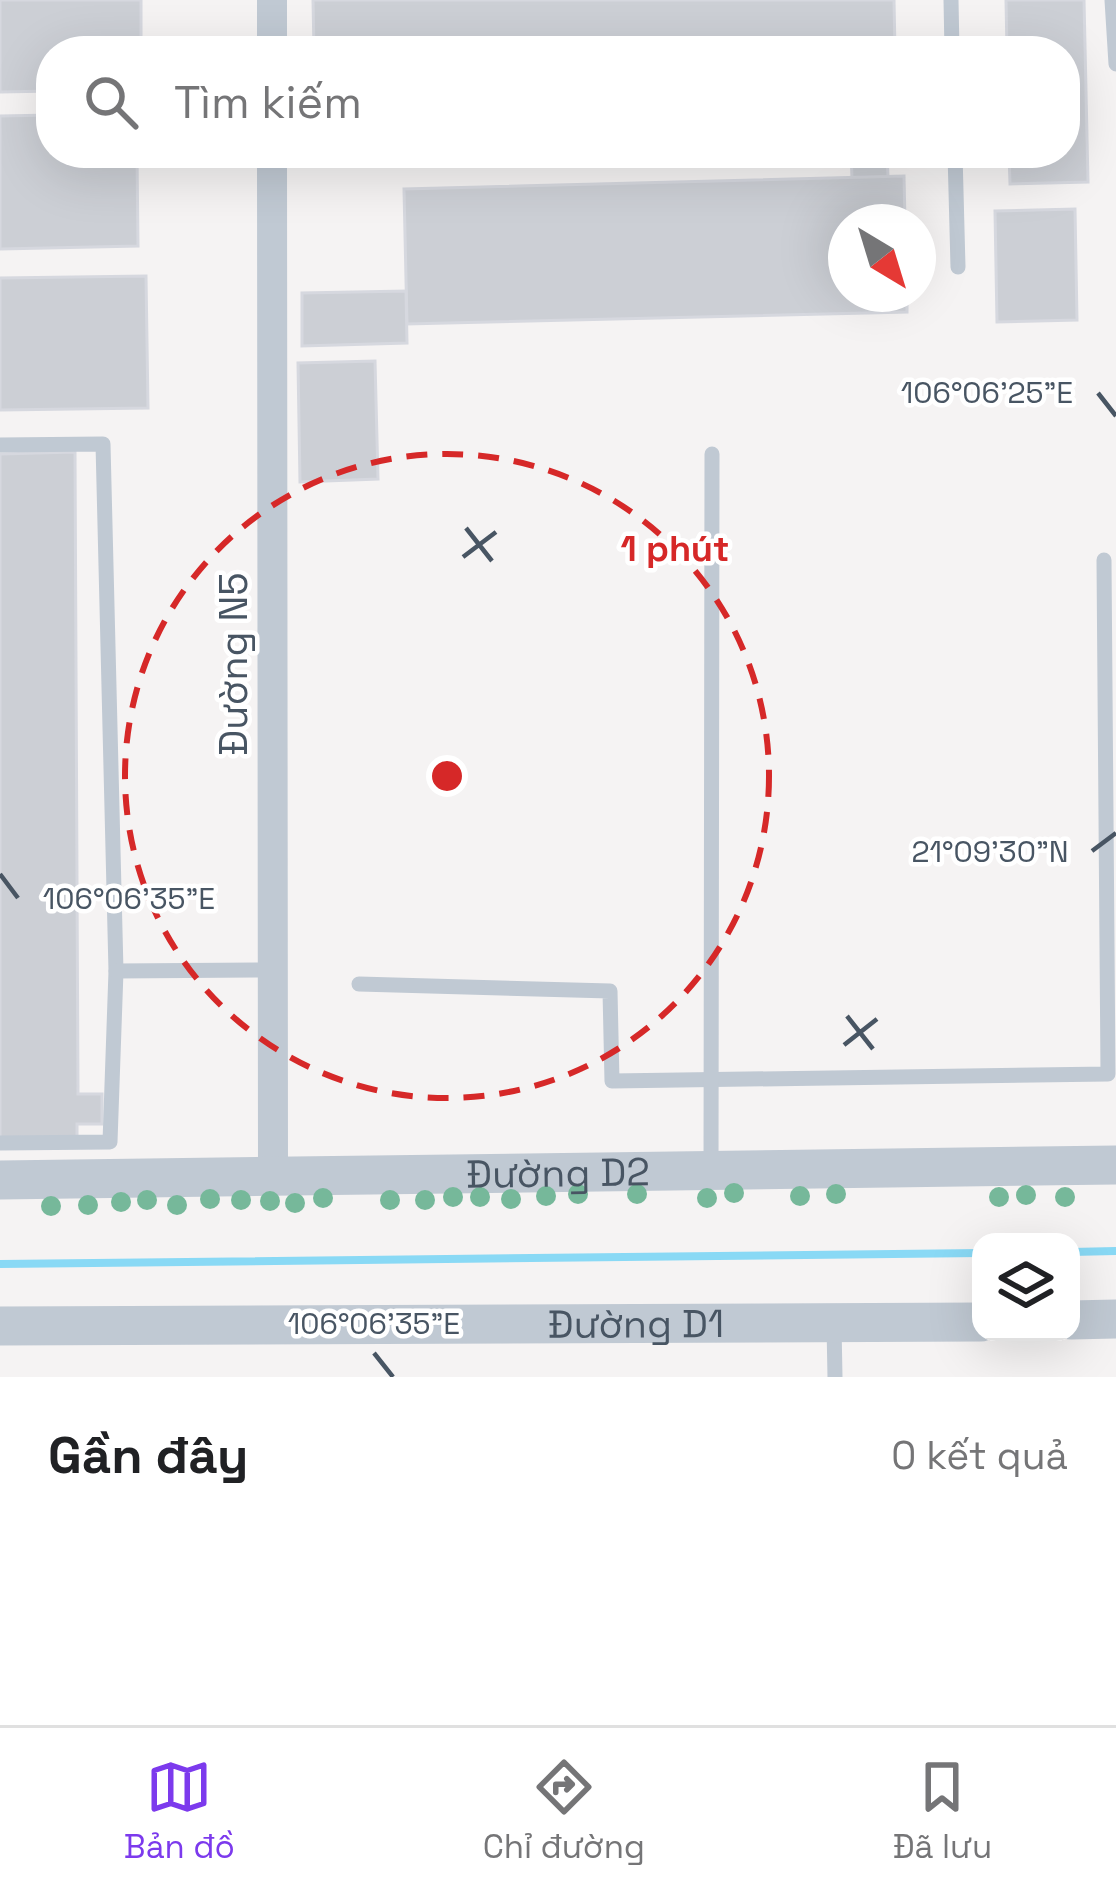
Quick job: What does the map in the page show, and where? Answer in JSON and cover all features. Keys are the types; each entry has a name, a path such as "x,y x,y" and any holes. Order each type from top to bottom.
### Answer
{"street":[{"path":"272,0 272,36"},
{"name":"Đường N5","path":"272,168 273,1174"},
{"name":"Đường D2","path":"0,1180 1116,1165"},
{"path":"1080,1320 1116,1319"},
{"name":"Đường D1","path":"0,1326 972,1322"}],"lane":[{"path":"951,0 952,36"},
{"path":"1112,0 1116,64"},
{"path":"955,168 958,267"},
{"path":"0,445 103,444 116,971 110,1142 0,1144"},
{"path":"711,1171 712,454"},
{"path":"359,984 610,992 613,1081 1108,1074 1104,560"},
{"path":"116,971 273,970"},
{"path":"834,1325 835,1377"}],"building":[{"path":"0,0 141,0 141,36 36,36 36,91 0,92"},
{"path":"313,0 894,0 895,36 314,36"},
{"path":"1006,0 1084,0 1088,182 1010,184 1009,168 1080,168 1080,36 1007,36"},
{"path":"36,115 36,168 137,168 138,246 0,249 0,116"},
{"path":"852,168 888,168 888,177 852,178"},
{"path":"904,176 905,204 828,204 828,312 907,312 407,324 404,189"},
{"path":"1075,209 1077,320 997,322 995,211"},
{"path":"146,276 148,408 0,410 0,278"},
{"path":"406,291 407,343 302,346 302,293"},
{"path":"375,361 378,479 300,482 298,363"},
{"path":"75,452 78,1094 102,1094 102,1124 77,1124 77,1139 0,1140 0,454"}],"waterway":[{"path":"1080,1252 1116,1251"},
{"path":"0,1264 972,1253"}]}
